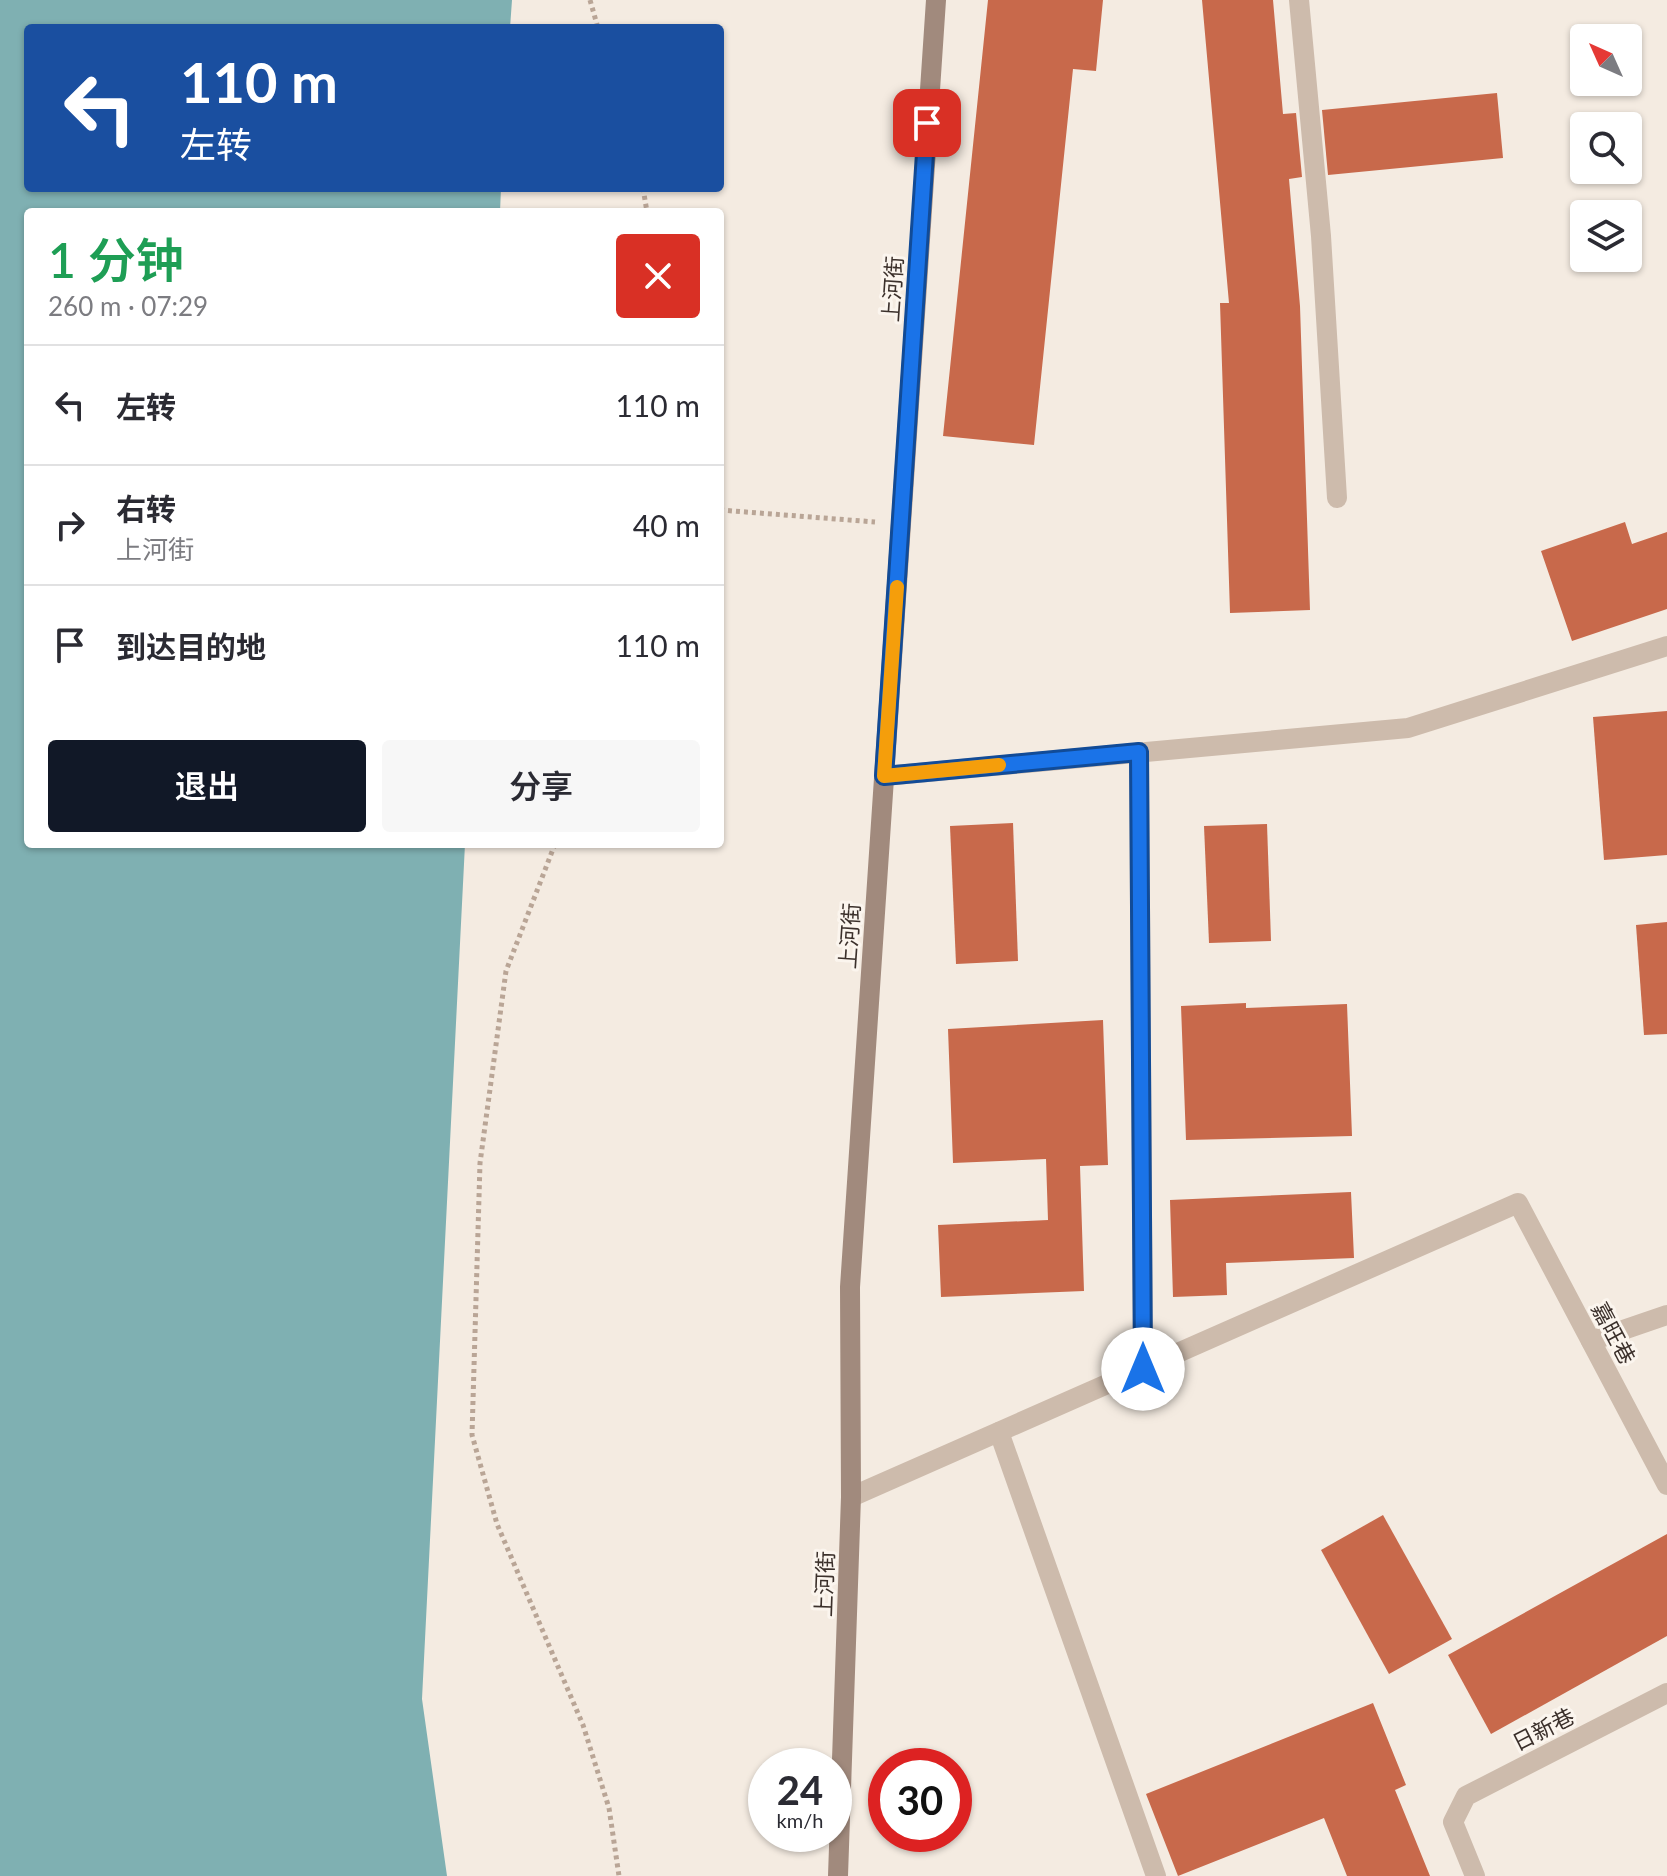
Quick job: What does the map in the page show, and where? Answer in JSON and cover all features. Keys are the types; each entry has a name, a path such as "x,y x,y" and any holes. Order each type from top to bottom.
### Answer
{"street":[{"name":"上河街","path":"838,1876 851,1497 850,1287 936,0"},
{"path":"1299,0 1321,236 1337,498"},
{"path":"884,776 1408,728 1667,646"},
{"path":"851,1497 1143,1369 1139,752"},
{"name":"嘉旺巷","path":"1143,1369 1518,1203 1667,1485"},
{"path":"1591,1341 1667,1315"},
{"path":"999,1432 1156,1876"},
{"name":"日新巷","path":"1475,1876 1453,1822 1466,1796 1667,1693"}],"path":[{"path":"590,0 597,24"},
{"path":"724,510 901,524"},
{"path":"553,848 506,971 480,1163 472,1435 497,1524 583,1725 609,1808 619,1876"}],"water":[{"path":"0,0 512,0 510,24 24,24 24,192 501,192 500,208 24,208 24,848 465,848 422,1699 447,1876 0,1876"}],"building":[{"path":"988,0 1103,0 1096,71 1073,69 1034,445 943,436"},
{"path":"1202,0 1273,0 1283,114 1296,113 1302,177 1289,179 1300,306 1310,610 1230,613 1220,303 1229,303"},
{"path":"1497,93 1503,158 1328,175 1322,110"},
{"path":"1625,522 1632,544 1667,532 1667,609 1572,641 1541,551"},
{"path":"1667,711 1667,855 1604,860 1593,717"},
{"path":"1013,823 1018,961 956,964 950,826"},
{"path":"1267,824 1271,941 1209,943 1204,826"},
{"path":"1667,922 1667,1034 1644,1035 1636,925"},
{"path":"1246,1003 1246,1008 1347,1004 1352,1136 1186,1140 1181,1006"},
{"path":"1103,1020 1108,1165 1080,1166 1084,1291 941,1297 938,1225 1048,1220 1046,1159 953,1163 948,1029"},
{"path":"1351,1192 1354,1258 1226,1263 1227,1295 1173,1297 1170,1200"},
{"path":"1383,1515 1452,1639 1389,1674 1321,1550"},
{"path":"1667,1534 1667,1636 1491,1734 1448,1655"},
{"path":"1373,1703 1406,1785 1395,1790 1430,1876 1347,1876 1324,1818 1178,1876 1146,1794"}],"slow traffic":[{"path":"897,587 884,776 999,765"}],"route":[{"path":"927,123 884,776 1139,752 1143,1369"}]}
